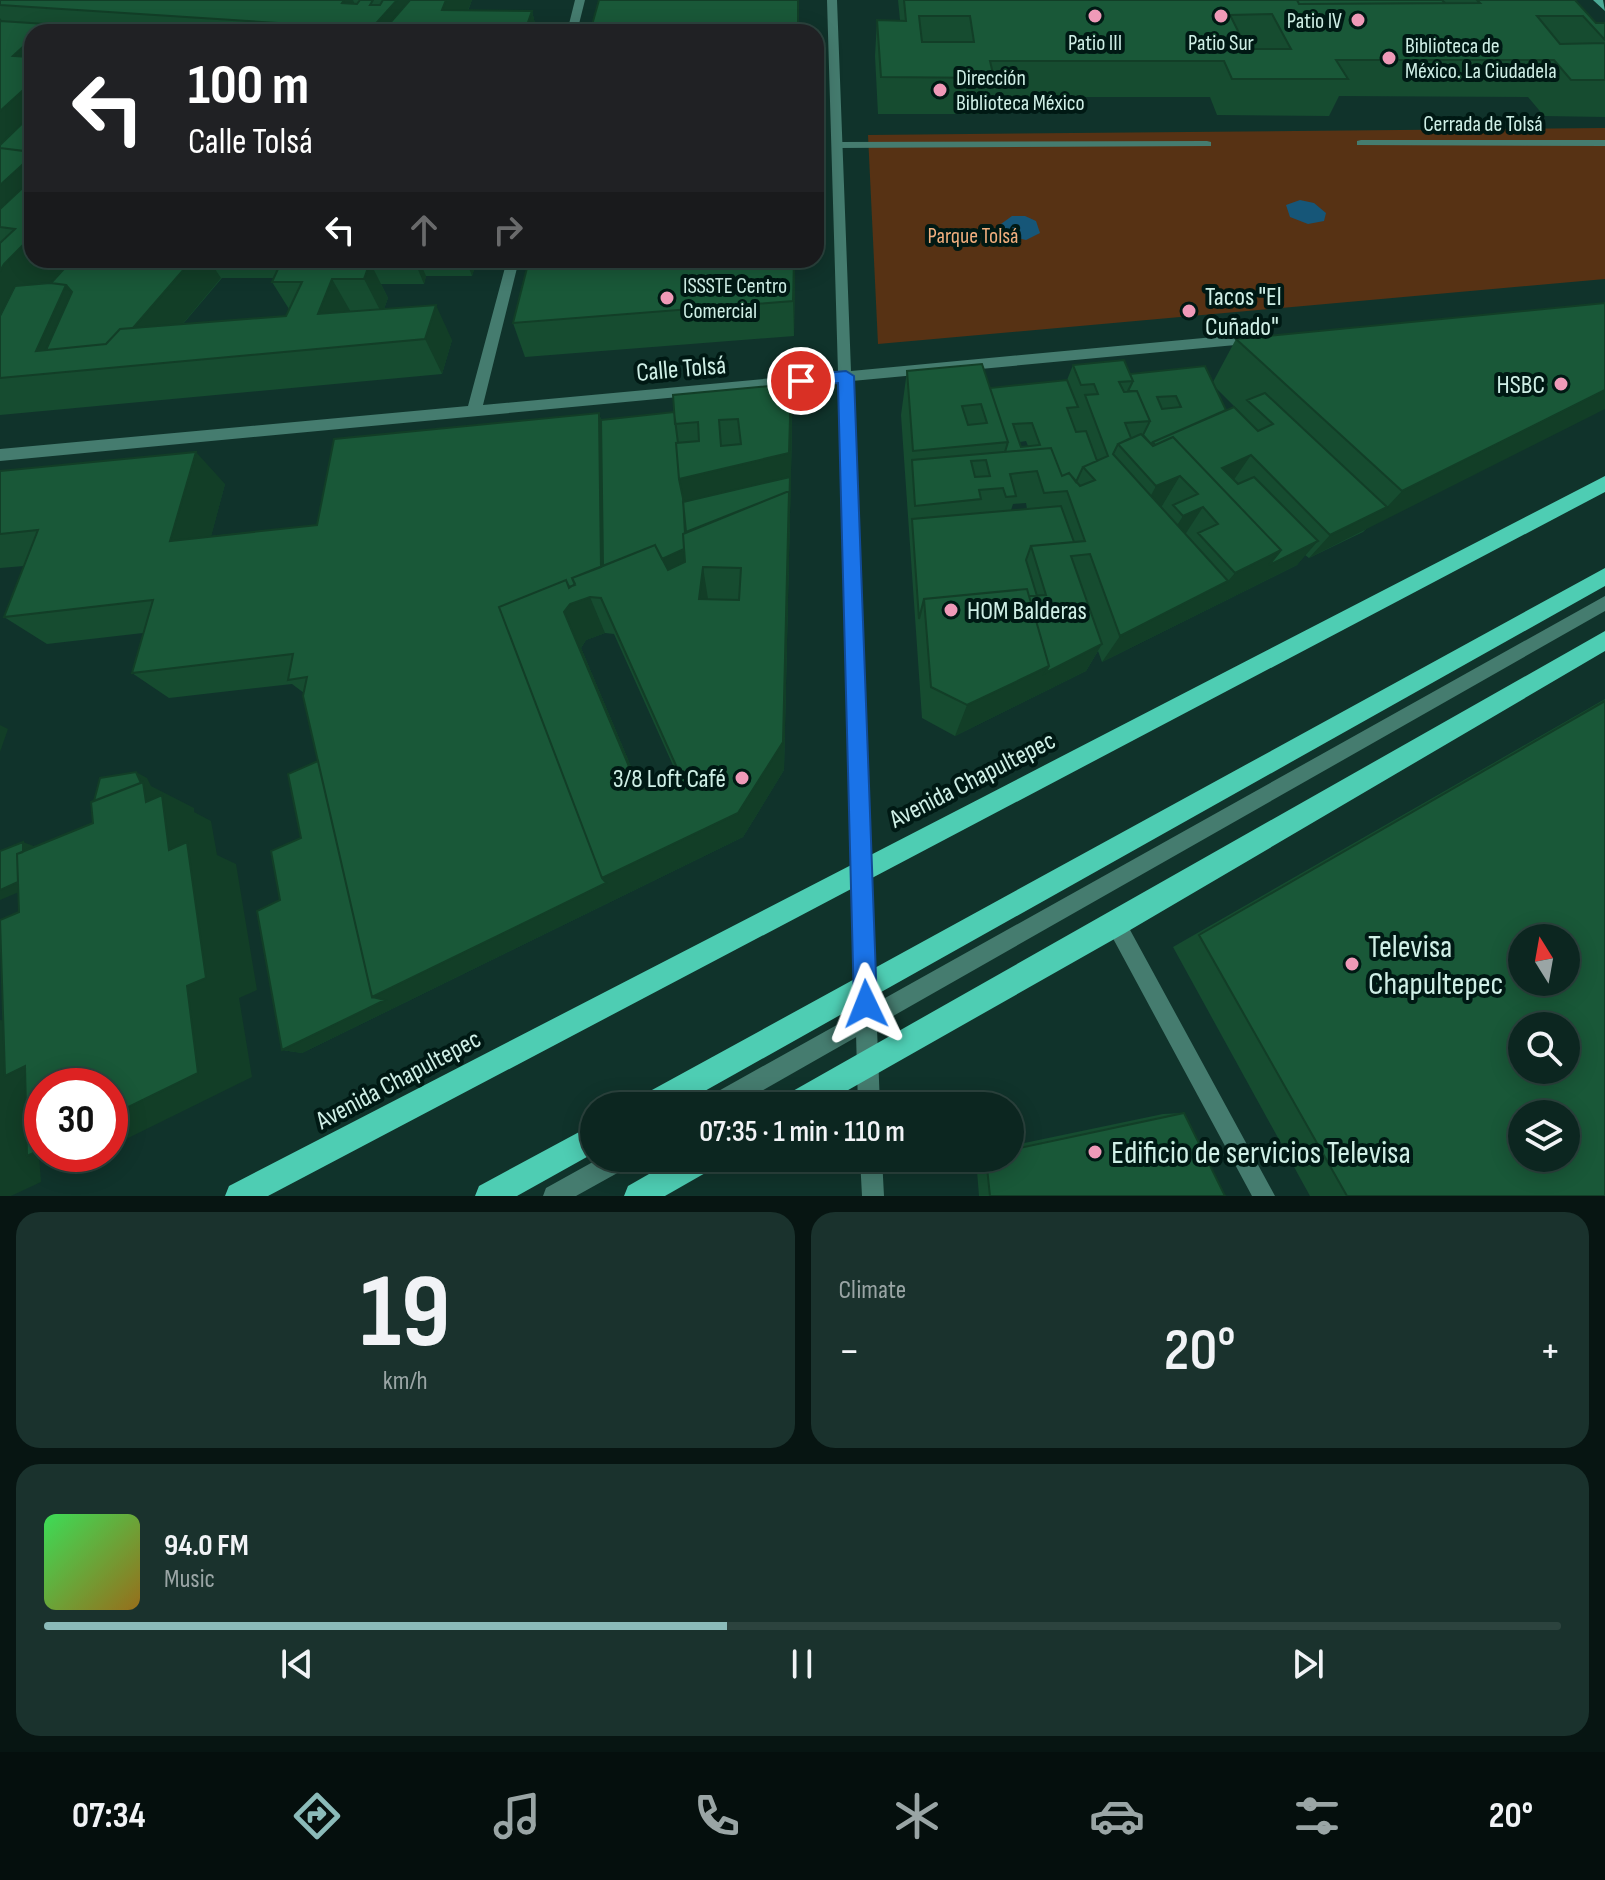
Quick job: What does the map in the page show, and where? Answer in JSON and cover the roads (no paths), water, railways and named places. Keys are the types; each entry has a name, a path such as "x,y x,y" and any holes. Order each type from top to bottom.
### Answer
{"main road":[{"path":"1598,0 1605,8"},
{"name":"Avenida Chapultepec","path":"239,1196 1605,483"},
{"path":"676,1092 1605,576"},
{"path":"819,1092 1116,924 1605,640"},
{"path":"489,1196 580,1146"},
{"path":"638,1196 680,1172"}],"street":[{"path":"574,24 580,0"},
{"path":"832,0 869,1092"},
{"name":"Cerrada de Tolsá","path":"1361,143 1605,143"},
{"path":"838,145 1207,144"},
{"path":"474,411 511,268"},
{"name":"Calle Tolsá","path":"0,455 1270,337"},
{"path":"739,1092 1605,603"},
{"path":"1116,924 1264,1196"},
{"path":"554,1196 597,1172"},
{"path":"872,1172 873,1196"}],"water":[{"path":"1300,200 1314,203 1326,213 1324,221 1308,224 1290,217 1286,205"},
{"path":"1012,216 1025,216 1036,221 1040,233 1026,240 1008,236 1001,224"}],"place":[{"name":"Patio III","path":"1095,16"},
{"name":"Patio Sur","path":"1221,16"},
{"name":"Patio IV","path":"1358,20"},
{"name":"Biblioteca de México. La Ciudadela","path":"1389,58"},
{"name":"Dirección Biblioteca México","path":"940,90"},
{"name":"ISSSTE Centro Comercial","path":"667,298"},
{"name":"Tacos \"El Cuñado\"","path":"1189,311"},
{"name":"HSBC","path":"1561,384"},
{"name":"HOM Balderas","path":"951,610"},
{"name":"3/8 Loft Café","path":"742,778"},
{"name":"Televisa Chapultepec","path":"1352,964"},
{"name":"Edificio de servicios Televisa","path":"1095,1152"}],"park label":[{"name":"Parque Tolsá","path":"973,235"}]}
